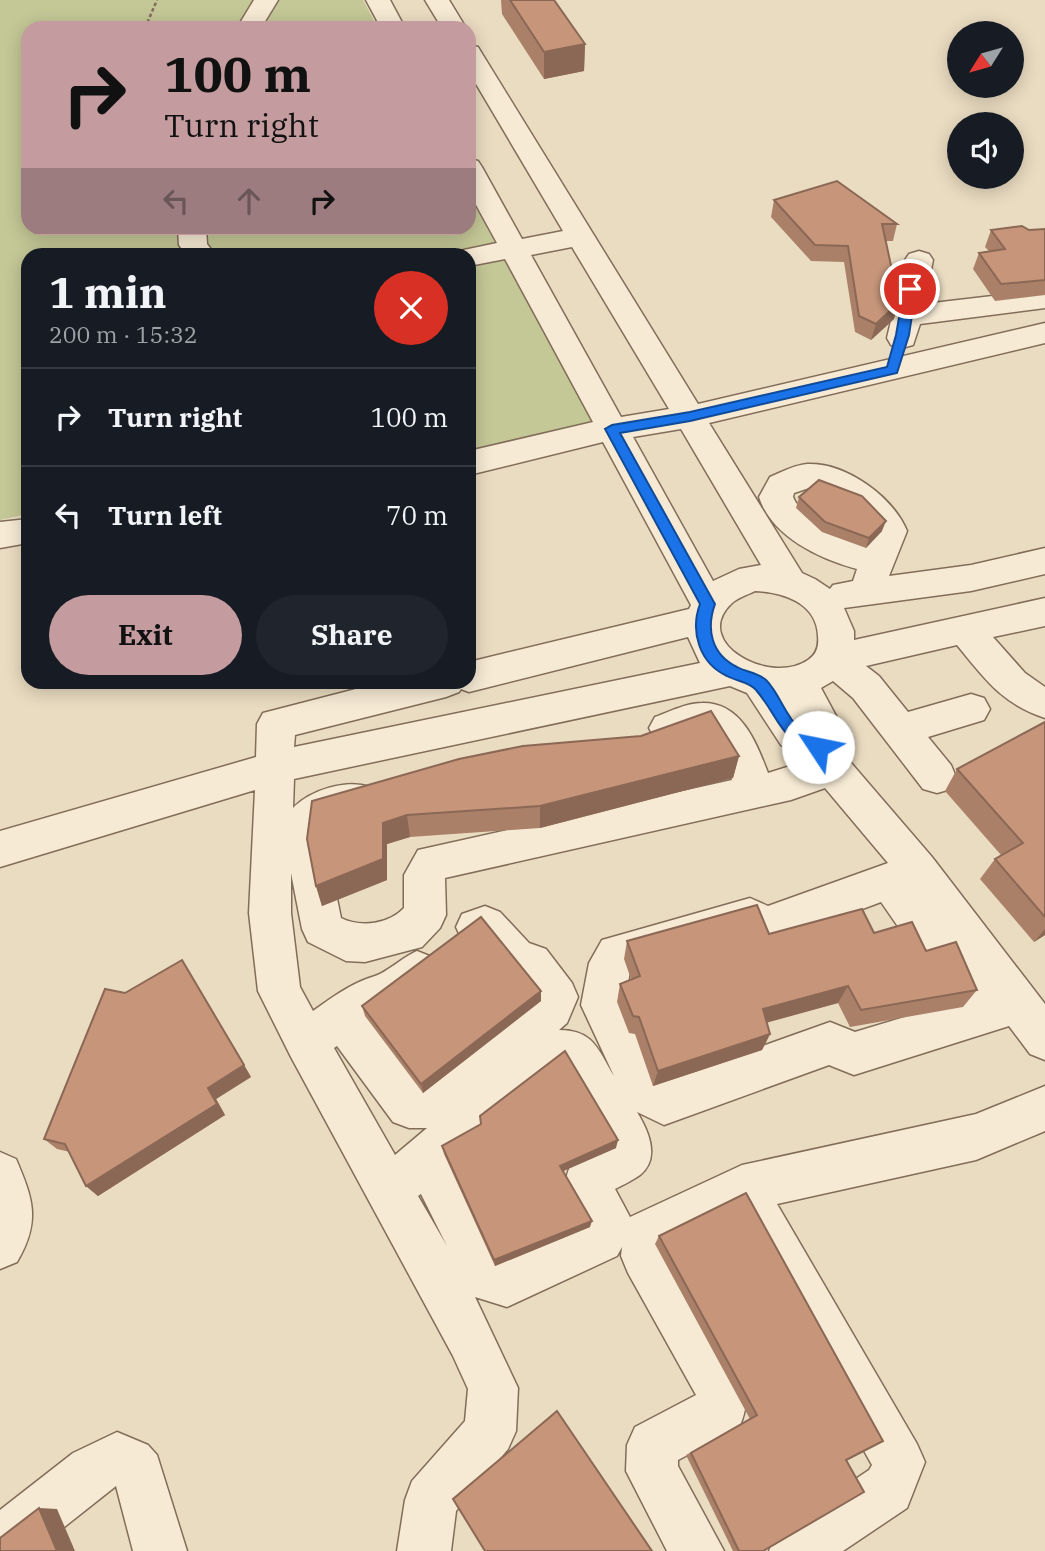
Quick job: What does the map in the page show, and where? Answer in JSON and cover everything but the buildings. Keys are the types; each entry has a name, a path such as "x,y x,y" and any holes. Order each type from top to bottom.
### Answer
{"street":[{"path":"253,21 266,0"},
{"path":"378,0 389,21"},
{"path":"437,0 450,21"},
{"path":"276,746 745,677 776,685 799,682 818,673 832,659 838,645 837,628 831,612 804,590 690,417 476,64"},
{"path":"476,180 612,429 705,612 704,638 713,656 745,677 794,734 825,757 904,876 1002,1009 1045,1039"},
{"path":"476,256 580,237"},
{"path":"892,370 919,260"},
{"path":"906,316 1045,299"},
{"path":"476,461 612,429 690,417 1045,333"},
{"path":"0,535 21,532"},
{"path":"476,675 705,612 719,592 733,583 751,578 770,578 804,590 871,577 971,578 1045,561"},
{"path":"832,659 1045,611"},
{"path":"965,630 1017,688 1036,701 1045,703"},
{"path":"832,659 866,687 937,777"},
{"path":"799,682 824,729 825,757"},
{"path":"0,849 427,689"},
{"path":"900,730 971,709"},
{"path":"652,732 701,718 715,720 728,730 756,792"},
{"path":"276,746 271,926 279,991 409,1106 428,1106 552,1009 558,996 531,963 519,963 485,925 475,928 381,997 370,996 324,1029"},
{"path":"384,792 318,809 302,825 323,929 346,942 365,943 407,934 425,915 424,875 432,863 756,792 825,757"},
{"path":"904,876 764,927 750,917 617,954 610,963 603,1005 645,1092 664,1103 830,1043 854,1054 1002,1009"},
{"path":"324,1029 388,1191 471,1338 494,1388 490,1431 431,1500 424,1551"},
{"path":"388,1191 426,1158 556,1051 574,1051 629,1142 626,1157 591,1177 589,1191 608,1223 600,1239 507,1283 488,1278 426,1158"},
{"path":"697,1551 652,1471 653,1445 721,1410 721,1391 645,1256 647,1233 742,1188 976,1138 1045,1108"},
{"path":"0,1175 10,1198 9,1224 0,1245"},
{"path":"742,1188 899,1462 888,1489 796,1551"},
{"path":"0,1544 91,1471 117,1458 130,1463 139,1473 160,1551"}],"path":[{"path":"148,21 157,0"}],"green space":[{"path":"0,0 363,0 374,21 21,21 21,235 476,235 476,208 593,422 476,448 476,248 21,248 21,516 0,520"}],"route":[{"path":"818,747 794,734 760,682 730,671 713,656 704,638 702,620 708,604 612,429 690,417 892,370 898,355 910,289"}]}
